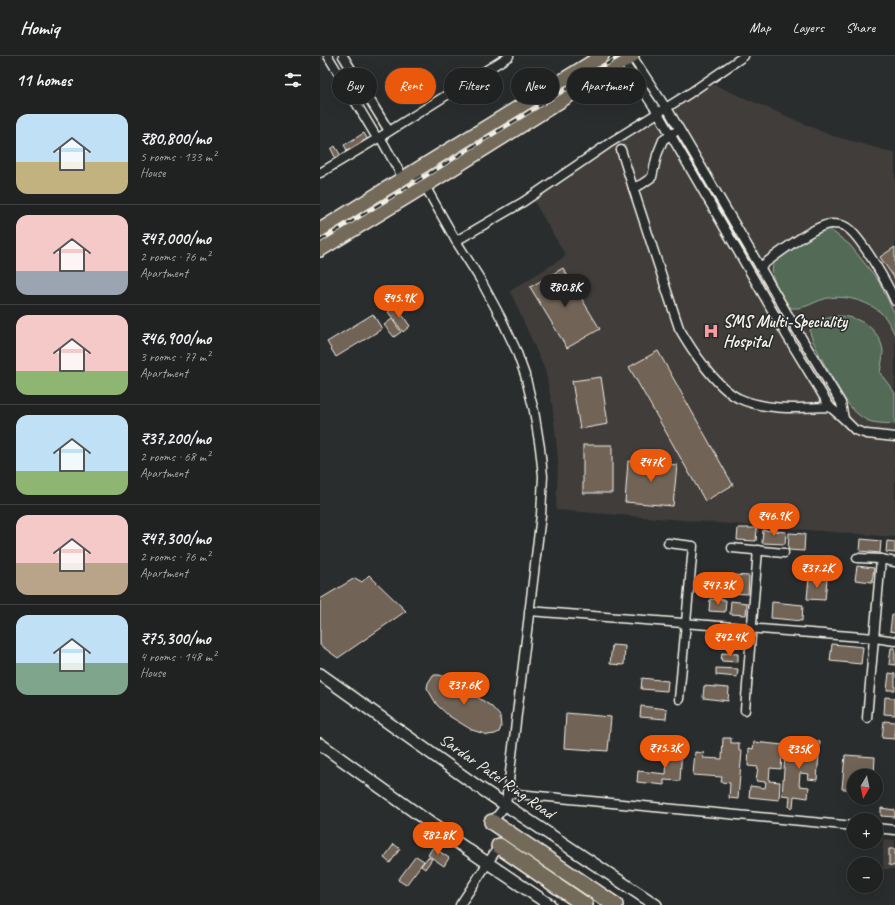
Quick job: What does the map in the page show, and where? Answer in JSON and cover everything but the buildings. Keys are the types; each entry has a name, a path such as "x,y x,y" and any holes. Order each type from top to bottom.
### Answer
{"highway":[{"path":"492,822 615,905"},
{"path":"499,846 585,905"}],"main road":[{"path":"320,230 602,56"},
{"path":"320,250 629,58"}],"street":[{"path":"328,56 378,138 408,175 425,186 456,241 480,279 516,350 525,374 534,411 543,476 541,515 506,805 492,822"},
{"path":"343,56 389,131"},
{"path":"320,172 378,138 509,56"},
{"path":"456,241 523,202 611,142 667,108 744,56"},
{"path":"629,58 667,108 841,403 844,419"},
{"path":"629,58 658,113 830,407 855,430 867,434 895,437"},
{"path":"633,188 652,177 657,155 663,140 679,130"},
{"path":"620,150 679,328 690,348 716,380 737,397 753,403 773,407 830,407"},
{"path":"760,267 783,250 819,228 830,224 846,227 864,245 892,293 895,302"},
{"path":"786,334 796,328"},
{"path":"668,543 693,546 679,699"},
{"path":"732,548 784,553"},
{"path":"745,710 758,550"},
{"path":"857,558 881,559 895,562"},
{"path":"867,718 881,559"},
{"path":"529,611 895,640"},
{"name":"Sardar Patel Ring Road","path":"320,674 506,805 656,905"},
{"path":"320,744 550,905"},
{"path":"507,793 847,825"},
{"path":"883,829 895,830"},
{"path":"460,905 499,846"}],"shaded area":[{"name":"SMS Multi-Speciality Hospital","path":"708,82 830,135 895,153 895,537 556,510 558,463 552,404 545,370 510,291 566,256 529,193"},
{"path":"883,839 895,840 895,869 883,869"}],"green space":[{"path":"828,228 850,245 878,280 895,314 895,335 889,323 880,312 861,301 838,297 824,299 805,307 791,308 782,296 774,281 773,267 776,260 782,254 801,242 811,231"},
{"path":"838,316 853,318 861,321 878,336 883,351 880,373 895,393 895,424 871,422 856,413 845,400 820,356 811,336 811,327 821,320"}],"railway":[{"path":"320,241 620,56"}],"place":[{"name":"SMS Multi-Speciality Hospital","path":"711,331"}]}
